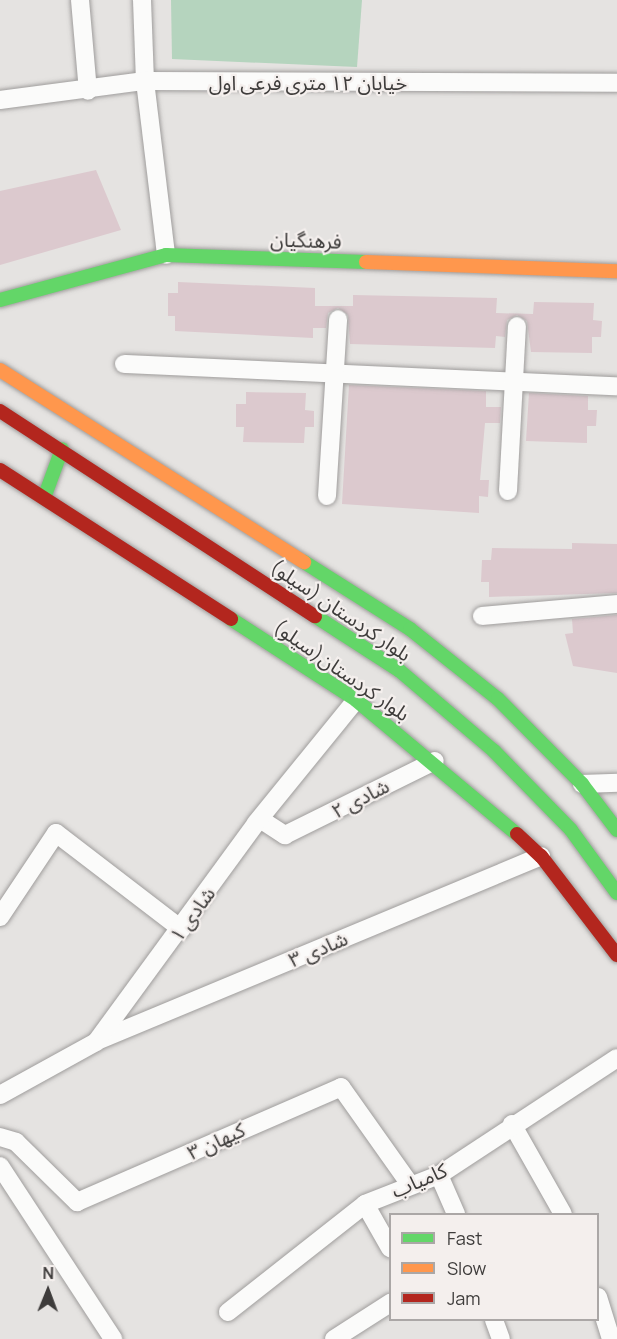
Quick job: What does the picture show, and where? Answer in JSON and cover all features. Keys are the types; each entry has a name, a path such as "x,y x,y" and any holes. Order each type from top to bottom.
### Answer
{"main road":[{"name":"فرهنگیان","path":"0,300 166,255 617,271"},
{"path":"0,370 410,629 498,699 582,784 617,830"},
{"name":"بلوار کردستان (سیلو)","path":"0,411 62,449 400,671 501,759 571,830 617,893"},
{"path":"44,498 62,449"},
{"name":"بلوار کردستان(سیلو)","path":"0,470 356,700 435,760 541,856 617,955"}],"street":[{"path":"80,0 88,91"},
{"path":"142,0 145,81 166,255"},
{"name":"خیابان ۱۲ متری فرعی اول","path":"0,100 88,91 145,81 617,83"},
{"path":"327,496 332,369 338,319"},
{"path":"508,491 517,326"},
{"path":"124,364 332,369 617,386"},
{"path":"482,616 617,604"},
{"name":"شادی ۱","path":"0,1095 96,1042 260,819 356,700"},
{"name":"شادی ۲","path":"260,819 285,835 435,760"},
{"path":"582,784 617,783"},
{"path":"0,917 56,833 181,928"},
{"name":"شادی ۳","path":"96,1042 541,856"},
{"name":"کامیاب","path":"228,1312 364,1204 410,1183 439,1176 512,1124 617,1058"},
{"name":"کیهان ۳","path":"0,1137 16,1142 77,1202 341,1087 410,1183"},
{"path":"512,1124 562,1213"},
{"path":"0,1166 113,1339"},
{"path":"439,1176 455,1213"},
{"path":"364,1204 389,1246"},
{"path":"599,1303 611,1339"},
{"path":"334,1339 389,1304"},
{"path":"494,1321 501,1339"}],"green space":[{"path":"171,0 362,0 357,67 172,59"}],"building":[{"path":"96,170 121,230 0,265 0,191"},
{"path":"178,282 315,288 315,306 353,306 353,295 497,298 496,313 533,314 534,302 594,303 593,320 602,321 601,337 592,337 592,353 531,352 527,321 517,315 507,320 505,337 496,336 495,348 350,344 348,315 338,308 328,313 326,328 313,328 313,338 175,331 175,316 168,316 168,293 178,293"},
{"path":"349,385 486,391 486,407 501,407 500,423 485,423 480,480 489,480 488,497 479,496 479,513 342,504"},
{"path":"246,392 306,393 305,410 314,411 314,427 305,427 304,443 243,442 244,427 236,427 236,404 246,404"},
{"path":"529,393 588,396 588,410 597,410 596,426 587,426 587,443 526,441"},
{"path":"572,543 617,544 617,593 489,597 489,582 481,582 482,560 491,560 492,548 572,549"},
{"path":"617,615 617,673 573,666 565,634 573,633 572,619"}],"traffic: fast":[{"path":"0,300 166,255 366,262"},
{"path":"44,498 62,449"},
{"path":"304,562 410,629 498,699 582,784 617,830"},
{"path":"315,616 400,671 494,751 571,830 617,893"},
{"path":"231,619 356,700 517,834"}],"traffic: slow":[{"path":"366,262 617,271"},
{"path":"0,370 304,562"}],"traffic: jam":[{"path":"0,411 315,616"},
{"path":"0,470 231,619"},
{"path":"517,834 541,856 617,955"}]}
